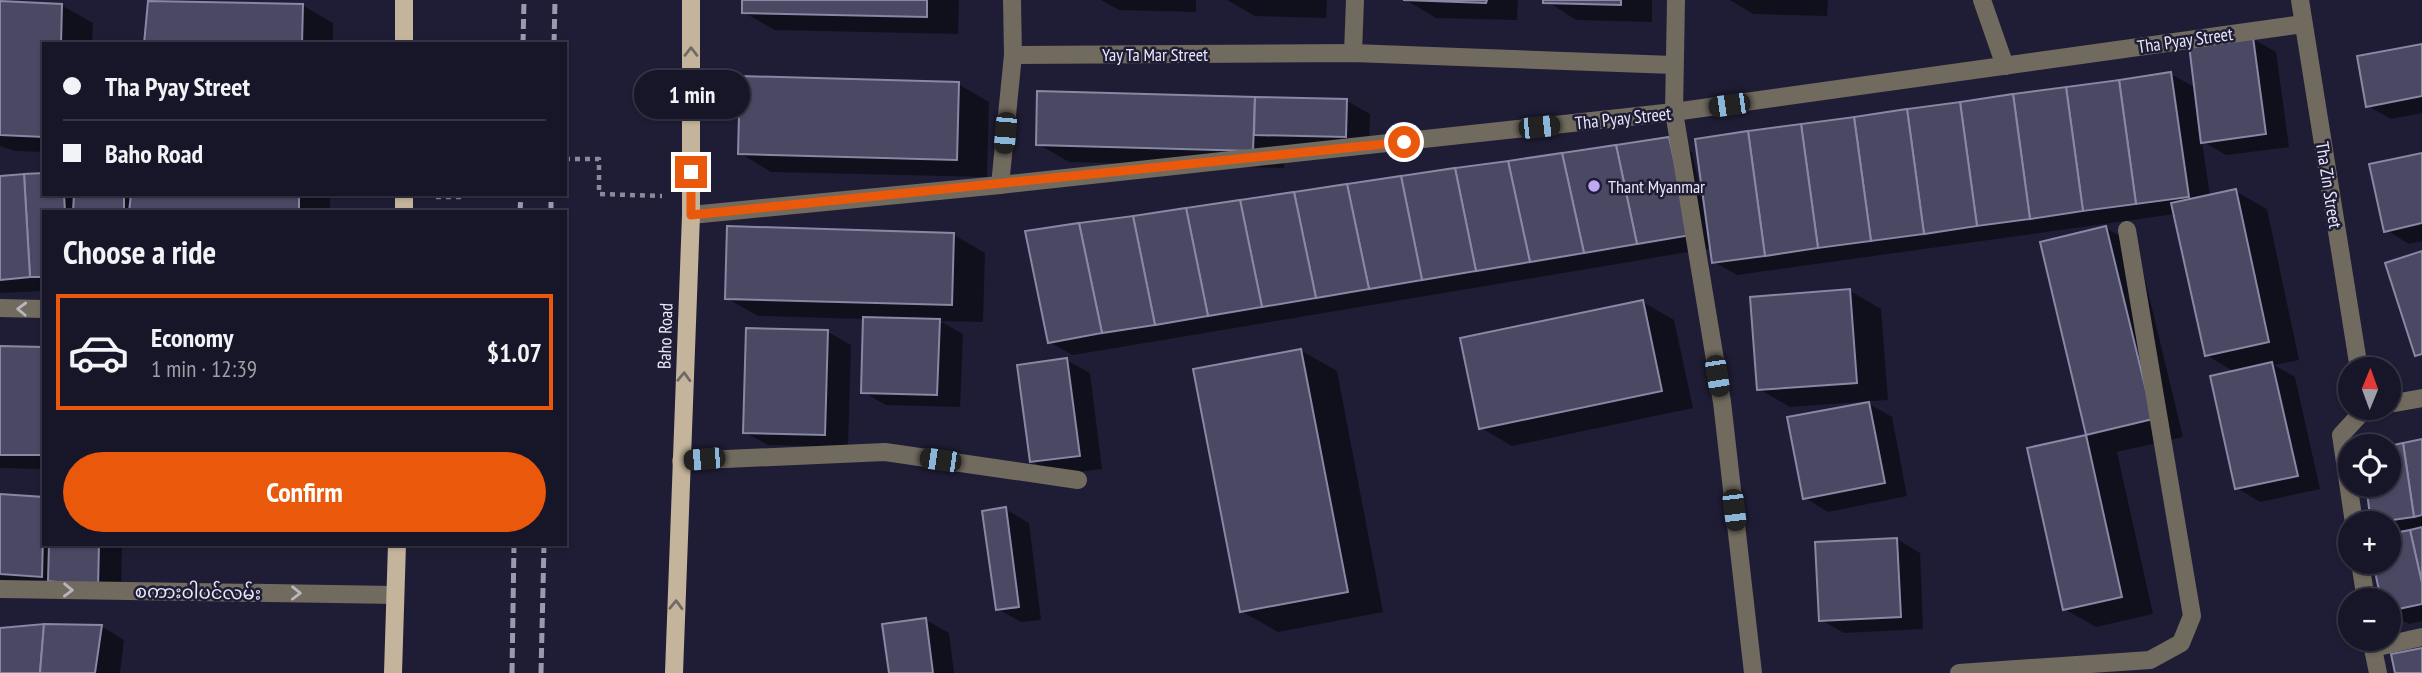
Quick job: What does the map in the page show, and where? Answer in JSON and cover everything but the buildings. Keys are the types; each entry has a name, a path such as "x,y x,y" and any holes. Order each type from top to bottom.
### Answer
{"main road":[{"path":"404,0 404,42"},
{"name":"Baho Road","path":"674,673 691,206 691,0"},
{"path":"393,673 397,546"}],"street":[{"path":"1000,185 1013,55 1012,0"},
{"path":"1353,53 1355,0"},
{"path":"1676,0 1674,112 1722,402 1753,673"},
{"path":"1982,0 2005,66"},
{"name":"Tha Zin Street","path":"2300,0 2357,357"},
{"name":"Tha Pyay Street","path":"691,206 1000,185 1674,112 2303,24"},
{"name":"Yay Ta Mar Street","path":"1013,55 1353,53 1674,65"},
{"path":"1959,673 2150,660 2180,643 2192,616 2127,230"},
{"path":"0,308 42,309"},
{"path":"2401,402 2422,398"},
{"path":"2352,511 2341,435 2355,420"},
{"path":"681,461 885,452 1078,480"},
{"name":"စကားဝါပင်လမ်း","path":"0,589 395,595"},
{"path":"2401,640 2422,637"},
{"path":"2374,651 2378,673"}],"path":[{"path":"567,159 600,159 599,194 691,206"}],"railway":[{"path":"523,42 524,0"},
{"path":"554,42 555,0"},
{"path":"520,210 521,196"},
{"path":"551,196 551,210"},
{"path":"512,673 514,546"},
{"path":"541,673 544,546"}],"place":[{"name":"Thant Myanmar","path":"1594,186"}],"route":[{"path":"691,172 691,215 1404,142"}]}
